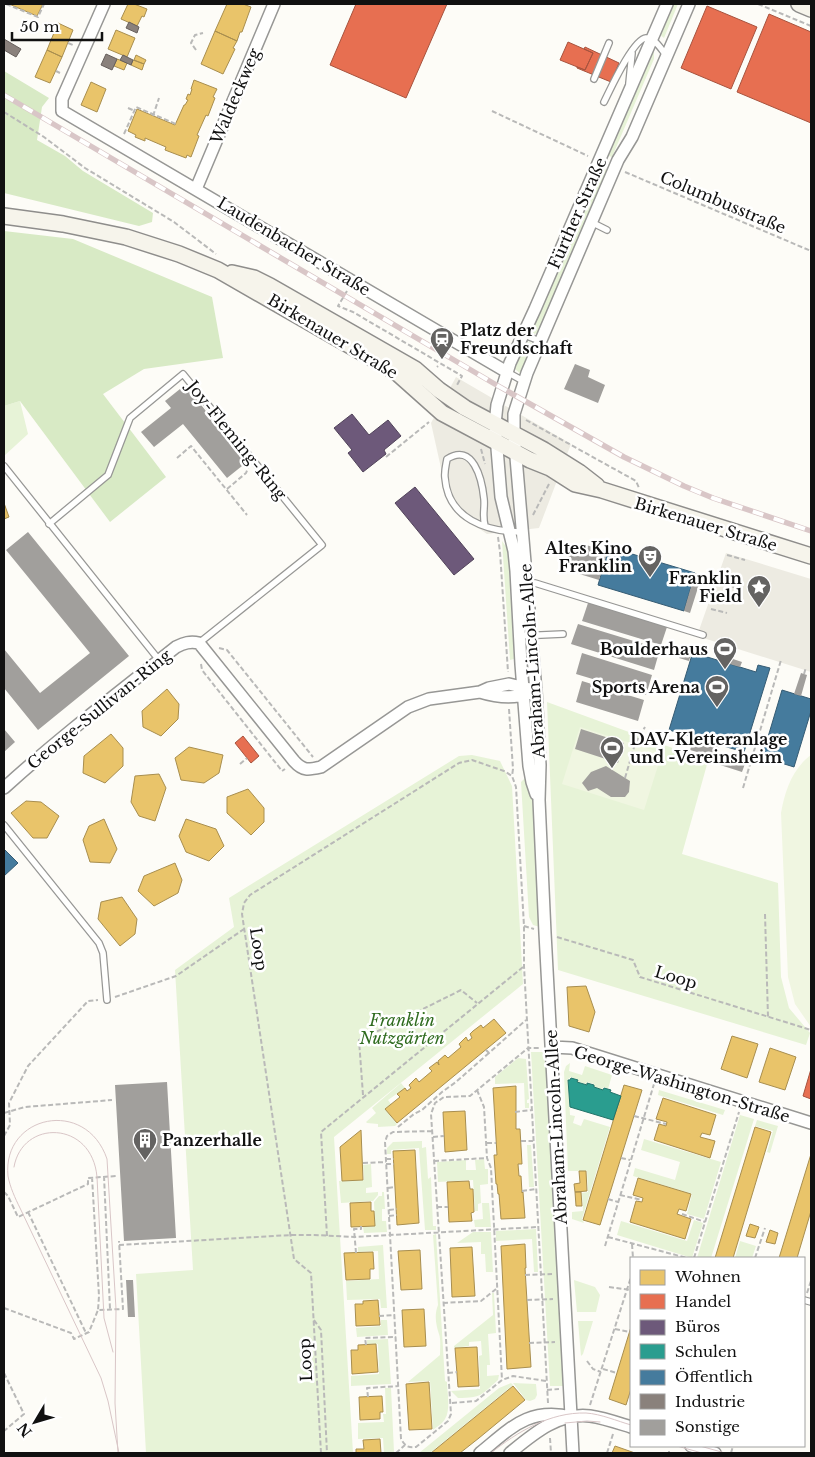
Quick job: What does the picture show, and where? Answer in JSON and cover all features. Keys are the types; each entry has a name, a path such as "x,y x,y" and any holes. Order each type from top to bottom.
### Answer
{"street":[{"name":"Laudenbacher Straße","path":"104,4 62,99 62,111 507,372"},
{"name":"Waldeckweg","path":"196,189 274,4"},
{"name":"Fürther Straße","path":"510,532 501,497 496,442 495,424 498,400 510,363 668,4"},
{"path":"666,55 689,4"},
{"path":"799,4 811,9"},
{"name":"Fürther Straße","path":"516,453 514,414 527,373 614,167 632,137 666,55"},
{"name":"Birkenauer Straße","path":"4,216 63,224 126,237 179,254 218,270 396,372 442,413 516,453 550,468 575,484 602,490 811,556"},
{"name":"Birkenauer Straße","path":"218,270 254,278 270,286 415,369 439,390 465,408 579,472 602,490"},
{"name":"Abraham-Lincoln-Allee","path":"516,453 525,525 527,583 523,691 529,766 532,782 539,800"},
{"name":"Abraham-Lincoln-Allee","path":"510,532 525,636 536,691 545,933 573,1453"},
{"name":"George-Sullivan-Ring","path":"4,788 42,754 176,647 185,642 199,643"},
{"path":"199,643 294,761 301,768 309,770 320,767 408,707 429,699 480,692 509,684 523,691"},
{"path":"480,692 510,697 523,691 536,691"},
{"name":"George-Washington-Straße","path":"552,1047 572,1048 811,1123"},
{"path":"480,1453 518,1424 542,1414 549,1419"},
{"path":"510,1453 549,1419 584,1416 602,1418 630,1427"},
{"path":"694,1447 715,1453"}],"lane":[{"path":"604,102 622,65 640,40 652,39 666,55"},
{"path":"594,79 609,44"},
{"path":"628,97 632,53"},
{"path":"591,222 607,230"},
{"path":"524,334 540,341"},
{"name":"Laudenbacher Straße","path":"507,372 525,382"},
{"name":"Joy-Fleming-Ring","path":"49,524 108,474 130,418 184,374 322,545 199,643"},
{"path":"485,526 483,516 484,499 478,472 470,458 455,454 447,459 445,478 451,501 460,513 474,523 485,526 510,532 525,525"},
{"path":"4,466 159,660"},
{"path":"527,583 535,583 703,635"},
{"path":"525,636 563,634"},
{"path":"4,825 99,943 103,953 107,1000"}],"path":[{"path":"6,4 38,17 44,4"},
{"path":"758,4 811,26"},
{"path":"196,50 192,43 195,35 203,33"},
{"path":"153,115 159,98"},
{"path":"120,144 136,107 176,124"},
{"path":"128,108 135,111"},
{"path":"492,111 600,161"},
{"path":"4,112 44,137 85,168 174,222 217,255"},
{"name":"Columbusstraße","path":"627,173 811,251"},
{"path":"347,290 338,306 353,312 462,376"},
{"path":"386,457 429,422"},
{"path":"563,442 636,481 648,506"},
{"path":"177,458 192,446 248,515"},
{"path":"227,489 246,473 251,458"},
{"path":"525,525 550,483"},
{"path":"500,552 509,684"},
{"path":"728,555 745,560"},
{"path":"718,582 734,587"},
{"path":"711,608 727,613"},
{"path":"282,771 202,670 199,643 227,650 320,767"},
{"path":"732,658 735,645"},
{"path":"743,788 781,660"},
{"path":"804,674 806,667"},
{"path":"510,697 512,776"},
{"path":"625,778 635,744 645,727"},
{"path":"240,764 247,758"},
{"name":"Loop","path":"321,1453 311,1273 294,1259 244,929 242,914 244,903 250,895 459,763 472,760 504,771 512,776"},
{"name":"Abraham-Lincoln-Allee","path":"512,776 516,787 524,926 526,1020 551,1453"},
{"path":"765,914 768,1017"},
{"path":"4,1136 10,1125 9,1103 28,1066 88,1001 107,1000 176,976 244,929"},
{"name":"Loop","path":"545,933 633,960 640,978 811,1030"},
{"path":"326,1236 321,1132 524,966"},
{"path":"363,1096 358,1040 461,990 478,1003"},
{"path":"403,1019 426,1045"},
{"path":"398,1127 456,1082 526,1020"},
{"path":"432,1131 393,1132 387,1136 385,1142 401,1439 405,1445 410,1447 416,1447 448,1421 452,1403 448,1373 431,1114 436,1104 444,1096 470,1096 528,1048 552,1047"},
{"path":"486,1050 489,1053"},
{"path":"605,1246 657,1075"},
{"path":"477,1090 484,1107 487,1158 491,1168 502,1380"},
{"path":"4,1113 25,1106 112,1100"},
{"path":"694,1257 742,1102"},
{"path":"515,1112 531,1110"},
{"path":"634,1116 666,1124"},
{"path":"433,1137 444,1136"},
{"path":"520,1141 533,1141"},
{"path":"487,1143 496,1143"},
{"path":"434,1161 487,1158"},
{"path":"621,1158 630,1160"},
{"path":"386,1162 394,1159"},
{"path":"362,1163 386,1162 394,1164"},
{"path":"104,1176 110,1309"},
{"path":"4,1192 8,1196 18,1217 88,1184 88,1178 116,1176"},
{"path":"4,1308 70,1333 74,1339 89,1332 98,1310 99,1296 92,1177"},
{"path":"388,1188 395,1187"},
{"path":"522,1191 536,1189"},
{"path":"620,1196 642,1200"},
{"path":"608,1199 618,1202"},
{"path":"437,1207 448,1207"},
{"path":"389,1210 396,1209"},
{"path":"28,1212 86,1333"},
{"path":"682,1214 705,1222"},
{"path":"389,1216 397,1215"},
{"path":"356,1253 354,1229 361,1229 361,1226"},
{"path":"119,1245 291,1235 354,1237 538,1227"},
{"path":"756,1257 765,1228"},
{"path":"608,1237 683,1257"},
{"path":"98,1310 123,1309 119,1241"},
{"path":"632,1244 633,1257"},
{"path":"525,1275 564,1274"},
{"path":"584,1416 591,1403 603,1369 630,1281"},
{"path":"805,1297 811,1281"},
{"path":"609,1287 628,1289"},
{"path":"443,1303 481,1301 496,1288"},
{"path":"527,1300 543,1300"},
{"path":"497,1302 503,1302"},
{"path":"379,1316 395,1315"},
{"path":"314,1319 321,1330 328,1453"},
{"path":"615,1329 630,1332"},
{"path":"366,1345 365,1338 396,1337"},
{"path":"529,1343 568,1341"},
{"path":"587,1362 593,1369 601,1372"},
{"path":"603,1369 617,1373"},
{"path":"448,1373 457,1372"},
{"path":"4,1373 24,1414 4,1431"},
{"path":"452,1403 476,1401 502,1380 513,1376 547,1381"},
{"path":"368,1397 367,1388 399,1386"},
{"path":"607,1453 613,1434"},
{"path":"396,1453 405,1445"}],"green space":[{"path":"672,4 678,4 664,38 659,34"},
{"path":"652,49 654,59 612,157 606,155"},
{"path":"4,71 49,98 42,107 37,140 65,156 83,171 153,213 152,222 139,226 4,193"},
{"path":"601,168 609,171 539,333 534,334 532,330"},
{"path":"4,231 73,239 212,297 223,358 144,369 103,394 166,477 110,522 20,401 4,406"},
{"path":"526,341 535,344 521,374 515,369"},
{"path":"20,401 28,434 4,456 4,406"},
{"path":"502,541 507,548 509,567 514,659 510,660"},
{"path":"547,702 708,761 682,854 778,883 781,977 789,1008 810,1033 806,1045 558,970"},
{"name":"DAV-Kletteranlage und -Vereinsheim","path":"580,727 662,753 644,810 562,784"},
{"name":"Franklin Nutzgärten","path":"472,755 500,761 512,786 523,984 334,1137 353,1453 146,1453 136,1274 193,1270 175,970 234,927 229,898 459,756"},
{"path":"811,755 811,1027 795,1004 788,977 781,813 790,781 799,767"},
{"path":"526,777 533,802 540,927 533,925 529,917 521,782"},
{"path":"531,1052 545,1052 564,1386 550,1386"},
{"path":"518,1058 526,1059 529,1099 527,1103 529,1103 529,1108 525,1108 524,1083 495,1084 495,1077"},
{"path":"570,1063 569,1071 582,1075 585,1066 612,1075 608,1089 594,1087 594,1084 587,1082 586,1084 578,1082 578,1080 571,1077 568,1079 570,1115 575,1116 573,1123 581,1126 584,1119 610,1127 582,1219 584,1223 572,1219 572,1212 583,1211 582,1193 588,1192 587,1171 568,1171 564,1072 566,1066"},
{"path":"401,1083 405,1088 388,1100 391,1104 385,1109 397,1124 395,1126 378,1127 378,1124 367,1123 376,1113 372,1108"},
{"path":"659,1090 725,1110 723,1115 658,1095"},
{"path":"740,1115 754,1119 711,1257 697,1257"},
{"path":"757,1120 778,1126 770,1153 767,1152 773,1131 755,1126"},
{"path":"644,1139 721,1162 704,1219 687,1214 692,1194 633,1176 635,1168 675,1180 680,1162 641,1150"},
{"path":"422,1141 422,1148 426,1147 428,1179 431,1177 433,1226 436,1226 436,1230 425,1230 419,1148 391,1150 391,1154 387,1154 387,1148 393,1142"},
{"path":"527,1145 531,1145 534,1187 529,1187"},
{"path":"484,1159 485,1169 488,1169 488,1184 480,1185 481,1203 478,1204 478,1211 475,1211 473,1180 438,1182 437,1162 466,1160 466,1170 476,1170 475,1160"},
{"path":"371,1164 372,1187 366,1188 366,1193 378,1192 378,1195 373,1201 341,1203 339,1181 364,1180 363,1165"},
{"path":"382,1192 384,1192 385,1209 382,1209 382,1221 386,1221 387,1232 364,1233 363,1227 375,1226 374,1202 379,1196 382,1196"},
{"path":"482,1203 489,1203 491,1227 475,1227 474,1220 483,1219"},
{"path":"694,1220 703,1223 692,1257 617,1235 621,1221 687,1241"},
{"path":"536,1229 538,1272 534,1272 532,1239 496,1241 496,1231"},
{"path":"473,1232 491,1232 493,1272 486,1272 485,1254 481,1254 481,1242 457,1243"},
{"path":"436,1234 448,1406 447,1415 444,1420 433,1430 430,1381 408,1382 440,1355 440,1339 436,1320 438,1305 433,1235"},
{"path":"740,1241 756,1246 752,1257 735,1257"},
{"path":"383,1245 387,1308 381,1308 380,1299 347,1300 346,1281 379,1279 378,1251 358,1252 358,1247"},
{"path":"574,1280 595,1287 600,1295 596,1312 577,1312"},
{"path":"492,1293 494,1293 496,1333 488,1334 490,1365 487,1365 487,1376 499,1375 498,1380 481,1395 458,1398 451,1391 480,1389 479,1356 482,1355 481,1341 469,1342 469,1346 454,1348 454,1346 493,1315"},
{"path":"381,1320 387,1320 388,1335 357,1337 356,1328 381,1326"},
{"path":"578,1321 593,1321 581,1356"},
{"path":"388,1339 391,1384 351,1386 351,1376 379,1374 378,1344 367,1344 367,1340"},
{"path":"511,1383 513,1385 430,1453 419,1453 499,1388"},
{"path":"513,1383 536,1384 537,1395 535,1399 526,1400"},
{"path":"385,1388 391,1388 394,1452 384,1453 383,1438 358,1439 358,1423 384,1422 383,1414 386,1414"}],"shaded area":[{"name":"Platz der Freundschaft","path":"456,377 571,444 539,528 487,534 459,515 449,504 431,423"},
{"name":"Franklin Field","path":"726,553 811,579 811,672 697,636"}],"building: Wohnen":[{"path":"9,4 43,4 37,16"},
{"path":"128,4 134,4 147,9 137,26 121,19"},
{"path":"227,4 243,4 251,7 237,41 215,31"},
{"path":"58,23 73,30 62,57 47,50"},
{"path":"116,30 135,38 127,57 108,49"},
{"path":"215,31 237,41 223,74 201,64"},
{"path":"47,50 62,57 50,83 35,77"},
{"path":"136,55 146,60 144,64 134,60"},
{"path":"117,59 127,63 124,70 114,66"},
{"path":"133,60 144,64 142,70 131,65"},
{"path":"194,80 217,89 208,116 206,115 197,135 199,136 191,157 187,155 186,158 165,150 166,147 145,138 145,141 135,137 136,135 128,131 137,109 175,125 188,100 186,99 188,94 190,95"},
{"path":"91,82 106,89 97,112 81,105"},
{"path":"4,503 9,517 4,519"},
{"path":"167,689 179,704 178,719 161,736 143,727 142,711"},
{"path":"111,734 123,748 123,766 105,783 83,773 84,756"},
{"path":"189,747 223,755 219,773 204,783 181,780 175,758"},
{"path":"159,774 166,788 155,821 139,816 131,802 135,776"},
{"path":"248,789 264,808 264,822 251,835 227,813 227,797"},
{"path":"26,801 41,802 59,816 47,838 33,838 11,813"},
{"path":"104,819 117,849 110,863 90,862 83,840 89,826"},
{"path":"186,819 216,829 224,846 209,861 186,852 179,836"},
{"path":"175,863 182,880 178,893 154,906 138,891 144,876"},
{"path":"122,897 137,919 135,934 120,946 98,919 101,902"},
{"path":"586,986 595,1012 589,1032 569,1026 567,987"},
{"path":"494,1019 506,1033 397,1123 385,1109 400,1097 397,1094 405,1088 407,1091 411,1088 409,1085 416,1078 419,1082 432,1071 429,1068 437,1062 439,1065 438,1061 445,1055 448,1058 461,1047 459,1044 466,1037 468,1041 472,1038 470,1034 473,1031 481,1025 483,1028"},
{"path":"732,1036 758,1044 747,1078 721,1069"},
{"path":"770,1048 796,1057 785,1090 759,1082"},
{"path":"624,1085 642,1090 600,1225 583,1220"},
{"path":"516,1086 516,1129 520,1129 522,1164 518,1164 525,1218 501,1219 494,1155 497,1155 493,1088"},
{"path":"663,1098 716,1115 710,1135 702,1133 700,1137 715,1141 710,1158 654,1140 659,1124 666,1126 667,1122 656,1119"},
{"path":"465,1111 467,1150 445,1152 443,1112"},
{"path":"755,1127 771,1132 733,1257 715,1257"},
{"path":"361,1130 363,1180 342,1181 340,1147"},
{"path":"415,1150 419,1223 397,1225 393,1151"},
{"path":"811,1154 811,1211 797,1257 779,1257"},
{"path":"579,1171 586,1171 587,1191 575,1192 574,1184 580,1183"},
{"path":"638,1178 691,1194 686,1211 679,1209 677,1214 691,1219 685,1239 630,1222 636,1201 642,1202 643,1198 633,1195"},
{"path":"469,1181 470,1189 473,1189 474,1212 471,1213 472,1221 449,1222 447,1182"},
{"path":"575,1192 581,1192 582,1206 576,1206"},
{"path":"371,1202 375,1226 351,1227 350,1203"},
{"path":"750,1224 759,1227 755,1238 746,1236"},
{"path":"770,1230 778,1233 775,1244 766,1242"},
{"path":"525,1244 531,1367 507,1369 501,1246"},
{"path":"472,1247 475,1296 452,1297 450,1248"},
{"path":"420,1250 422,1289 401,1290 398,1251"},
{"path":"373,1252 374,1269 370,1269 370,1279 346,1280 344,1253"},
{"path":"378,1300 380,1325 356,1326 355,1304 363,1304 363,1301"},
{"path":"424,1309 426,1346 404,1347 402,1310"},
{"path":"630,1330 630,1392 626,1405 609,1399"},
{"path":"376,1344 378,1372 352,1374 351,1350 358,1350 358,1345"},
{"path":"477,1347 479,1386 458,1387 455,1348"},
{"path":"429,1382 432,1429 409,1430 406,1384"},
{"path":"513,1386 525,1400 479,1438 460,1453 431,1453"},
{"path":"382,1396 383,1412 380,1412 380,1419 360,1420 359,1397"},
{"path":"380,1439 381,1453 356,1453 356,1449 364,1449 363,1440"},
{"path":"615,1446 635,1453 612,1453"}],"building: Handel":[{"path":"356,4 447,4 406,98 330,65"},
{"path":"707,6 757,27 731,89 681,68"},
{"path":"769,14 811,32 811,123 737,92"},
{"path":"568,42 593,53 585,70 560,60"},
{"path":"585,47 619,63 611,82 577,68 585,70 593,53 584,49"},
{"path":"243,736 259,756 251,763 235,743"},
{"path":"811,1069 811,1099 803,1096"}],"building: Büros":[{"path":"352,414 369,435 388,420 401,436 384,450 386,454 363,472 348,453 352,450 334,428"},
{"path":"415,487 474,559 454,575 395,503"}],"building: Schulen":[{"path":"571,1078 578,1080 577,1082 594,1085 594,1087 603,1090 604,1088 611,1090 610,1092 621,1096 613,1120 570,1107 568,1080"}],"building: Öffentlich":[{"path":"609,547 695,573 684,611 598,585"},
{"name":"Sports Arena","path":"695,645 706,649 704,656 756,672 758,665 770,668 744,752 669,730"},
{"path":"782,690 811,699 811,711 794,767 762,757"},
{"path":"4,849 18,863 4,876"}],"building: Industrie":[{"path":"129,22 139,27 137,33 126,28"},
{"path":"4,39 21,49 16,57 4,50"},
{"path":"106,54 117,59 112,70 101,65"},
{"path":"123,55 133,60 131,65 120,60"}],"building: Sonstige":[{"path":"575,364 590,370 588,377 605,385 598,403 564,389"},
{"path":"185,385 247,462 227,478 183,424 154,447 141,432 171,408 165,401"},
{"path":"28,532 129,656 38,730 4,688 4,649 40,693 90,653 6,550"},
{"path":"582,544 608,551 599,580 573,572 574,568 566,565 572,545 581,547"},
{"path":"695,573 702,575 690,613 684,611"},
{"path":"589,600 655,621 654,623 667,627 661,645 582,621"},
{"path":"578,624 660,649 654,670 571,644"},
{"path":"682,648 692,651 689,661 679,658"},
{"path":"582,653 652,675 646,695 576,674"},
{"path":"721,655 742,662 740,667 719,661"},
{"path":"801,673 807,675 801,696 794,694"},
{"path":"582,681 644,700 638,721 576,702"},
{"path":"4,729 15,742 4,752"},
{"path":"581,729 624,743 618,763 575,749"},
{"path":"694,737 719,745 717,752 746,761 742,772 714,763 715,757 690,750"},
{"path":"606,766 630,781 629,792 625,797 611,797 597,788 588,791 582,783 591,772"},
{"name":"Panzerhalle","path":"167,1082 176,1238 124,1241 115,1085"},
{"path":"126,1280 133,1280 135,1317 128,1317"}],"tram line":[{"path":"118,1453 115,1403 116,1309 107,1159 96,1139 82,1127 65,1121 47,1121 31,1127 18,1139 10,1155 8,1176 16,1200 101,1378 108,1401 119,1453"},
{"path":"14,1167 20,1151 30,1140 42,1134 57,1133 71,1136 83,1145 92,1158 97,1177 104,1318 113,1352"},
{"path":"491,1453 523,1431 560,1416 586,1413 630,1425"},
{"path":"565,1423 600,1422"},
{"path":"681,1447 702,1453"},
{"path":"704,1447 725,1453"}],"railway":[{"path":"4,95 493,383 624,457 713,498 811,531"}],"place":[{"name":"Platz der Freundschaft","path":"442,360"},
{"name":"Altes Kino Franklin","path":"650,578"},
{"name":"Franklin Field","path":"759,608"},
{"name":"Boulderhaus","path":"725,670"},
{"name":"Sports Arena","path":"717,708"},
{"name":"DAV-Kletteranlage und -Vereinsheim","path":"612,769"},
{"name":"Panzerhalle","path":"145,1161"}]}
